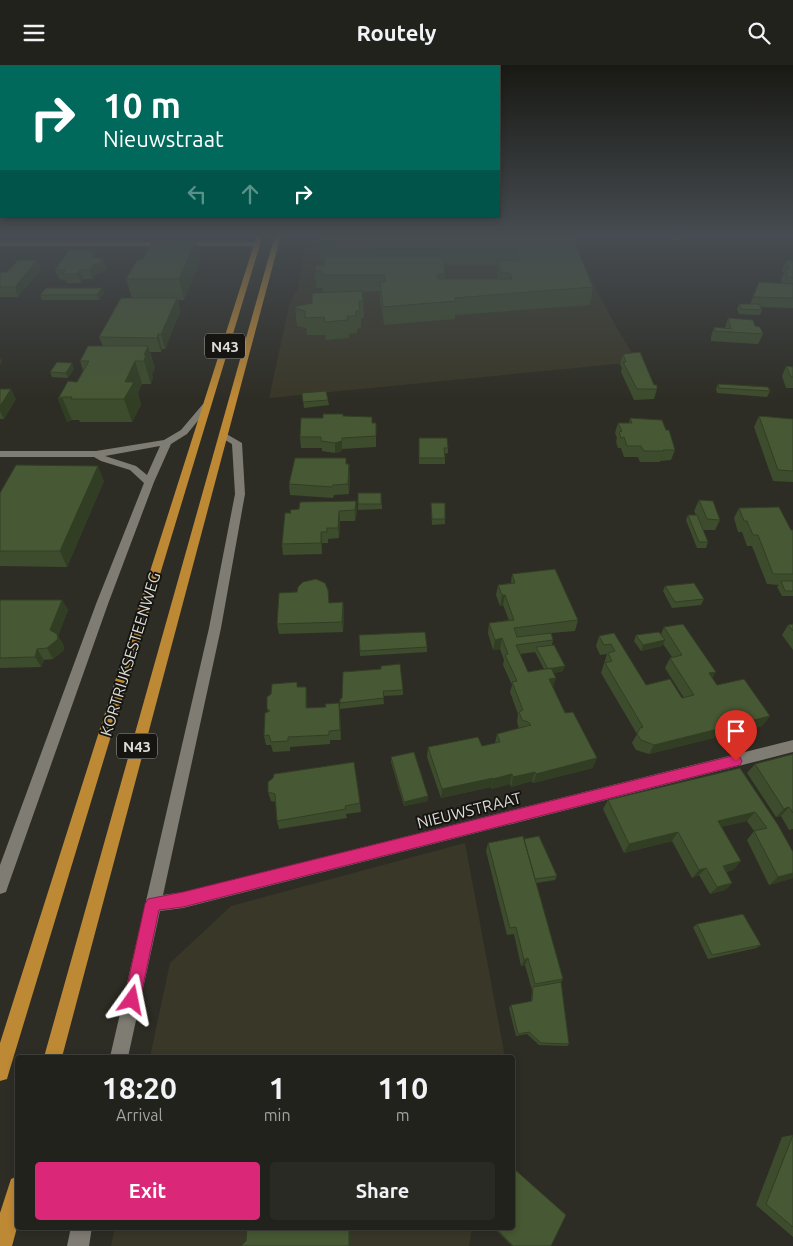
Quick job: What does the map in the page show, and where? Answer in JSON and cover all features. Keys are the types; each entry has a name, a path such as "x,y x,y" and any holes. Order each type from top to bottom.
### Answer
{"main road":[{"name":"KORTRIJKSESTEENWEG","path":"0,1072 242,290"},
{"name":"KORTRIJKSESTEENWEG","path":"53,1055 263,290"},
{"path":"1,1246 15,1197"}],"street":[{"path":"0,454 96,454 129,450 167,442 173,440 194,424 206,406"},
{"path":"119,1055 215,628 240,494 237,443 223,435"},
{"path":"0,886 102,604 149,482 167,442"},
{"path":"96,454 104,459 133,468 149,482"},
{"name":"NIEUWSTRAAT","path":"153,904 183,900 793,746"},
{"path":"78,1246 81,1230"}],"shaded area":[{"path":"297,290 597,290 637,362 269,398 289,306"},
{"path":"465,843 505,1055 150,1055 170,963 231,906"},
{"path":"115,1230 472,1230 469,1246 111,1246"}],"building":[{"path":"44,290 100,290 97,295 40,295"},
{"path":"381,290 554,290 455,298 456,301 383,307"},
{"path":"756,290 793,290 793,298 753,297"},
{"path":"362,291 363,301 359,301 360,311 356,311 356,316 347,316 348,320 325,322 324,317 305,318 305,311 295,308 312,303 312,293"},
{"path":"121,298 177,298 161,334 158,334 157,338 99,337"},
{"path":"739,304 759,304 762,310 741,309"},
{"path":"728,318 753,320 755,326 760,327 763,334 715,331 714,327 731,329"},
{"path":"88,346 148,346 144,355 146,355 144,361 135,361 125,382 134,382 124,399 71,399 72,397 62,397 58,399 68,381 77,382 89,361 80,361"},
{"path":"640,352 654,385 657,385 657,389 637,389 623,362 626,362 623,354"},
{"path":"57,362 72,363 66,373 50,372"},
{"path":"786,366 793,367 793,377 791,377"},
{"path":"718,384 768,387 770,391 719,388"},
{"path":"0,389 11,389 0,406"},
{"path":"326,391 328,400 303,402 302,393"},
{"path":"323,414 372,417 372,423 376,423 376,436 342,438 342,441 335,443 321,441 321,437 300,437 301,418 323,418"},
{"path":"759,416 793,419 793,471 778,470"},
{"path":"630,418 662,420 666,430 669,430 675,450 644,451 641,446 627,446 624,437 621,438 619,432 622,431 618,423 632,423"},
{"path":"419,438 447,438 448,448 444,448 445,458 419,458"},
{"path":"295,458 346,458 346,464 349,464 348,484 333,485 332,487 289,484"},
{"path":"16,465 98,466 60,551 0,551 0,493"},
{"path":"358,493 381,493 381,504 358,504"},
{"path":"699,500 713,501 720,520 707,519"},
{"path":"356,501 355,510 339,511 338,528 327,528 327,532 321,532 321,543 282,544 285,513 291,513 290,510 299,509 300,502"},
{"path":"431,503 445,503 445,519 432,519"},
{"path":"779,507 791,530 793,530 793,574 773,574 758,535 753,535 747,521 744,521 739,508"},
{"path":"688,515 697,515 708,542 699,542"},
{"path":"555,569 578,620 514,628 517,637 551,633 553,640 516,645 528,672 551,668 556,678 549,679 565,713 573,712 597,758 536,774 535,772 513,777 512,774 442,789 428,747 478,737 482,746 500,742 497,734 531,725 522,720 519,712 523,710 512,682 517,681 505,655 508,654 502,638 495,640 489,623 514,620 505,595 502,595 498,585 515,583 512,574"},
{"path":"316,579 325,583 328,590 329,603 343,602 342,622 277,624 279,593 297,592 298,587 303,582"},
{"path":"781,581 793,581 793,591 785,591"},
{"path":"694,583 704,599 675,602 665,586"},
{"path":"0,600 62,600 50,630 57,634 58,639 47,648 37,649 35,657 0,658"},
{"path":"683,624 716,672 709,673 717,685 744,679 770,716 654,745 641,740 637,734 640,728 643,727 605,663 612,661 608,653 615,651 611,644 604,645 599,636 614,633 646,685 670,679 682,698 694,695 670,658 682,655 664,627"},
{"path":"793,624 793,631 788,625"},
{"path":"425,632 427,647 360,651 359,635"},
{"path":"659,632 665,640 643,645 636,635"},
{"path":"554,645 565,666 548,669 536,647"},
{"path":"400,664 403,690 383,691 384,698 340,703 342,698 343,672 381,669 381,666"},
{"path":"297,682 297,687 306,687 306,708 326,707 325,704 339,703 340,730 329,731 329,735 288,737 288,741 271,742 269,735 264,736 265,713 270,711 267,709 267,697 271,694 272,684"},
{"path":"414,752 428,796 404,802 391,757"},
{"path":"793,754 793,813 789,807 784,809 755,764"},
{"path":"354,762 360,803 345,806 346,809 277,821 275,794 268,792 268,782 273,778 274,774"},
{"path":"740,768 778,825 793,852 793,873 778,877 754,831 767,828 755,812 718,821 741,861 723,866 732,883 717,887 706,868 699,870 678,832 629,844 608,800"},
{"path":"523,836 563,979 535,984 528,958 524,960 516,927 510,928 488,843"},
{"path":"539,836 557,876 535,879 524,839"},
{"path":"743,914 761,945 712,955 697,924"},
{"path":"561,982 569,1044 541,1043 529,1032 518,1034 511,1005 532,1001 533,987"},
{"path":"793,1135 793,1227 766,1204"},
{"path":"515,1170 566,1215 551,1246 513,1246 498,1230 515,1230"},
{"path":"247,1230 349,1230 349,1246 241,1246 246,1241"}],"route":[{"path":"132,1000 153,904 183,900 736,761"}]}
